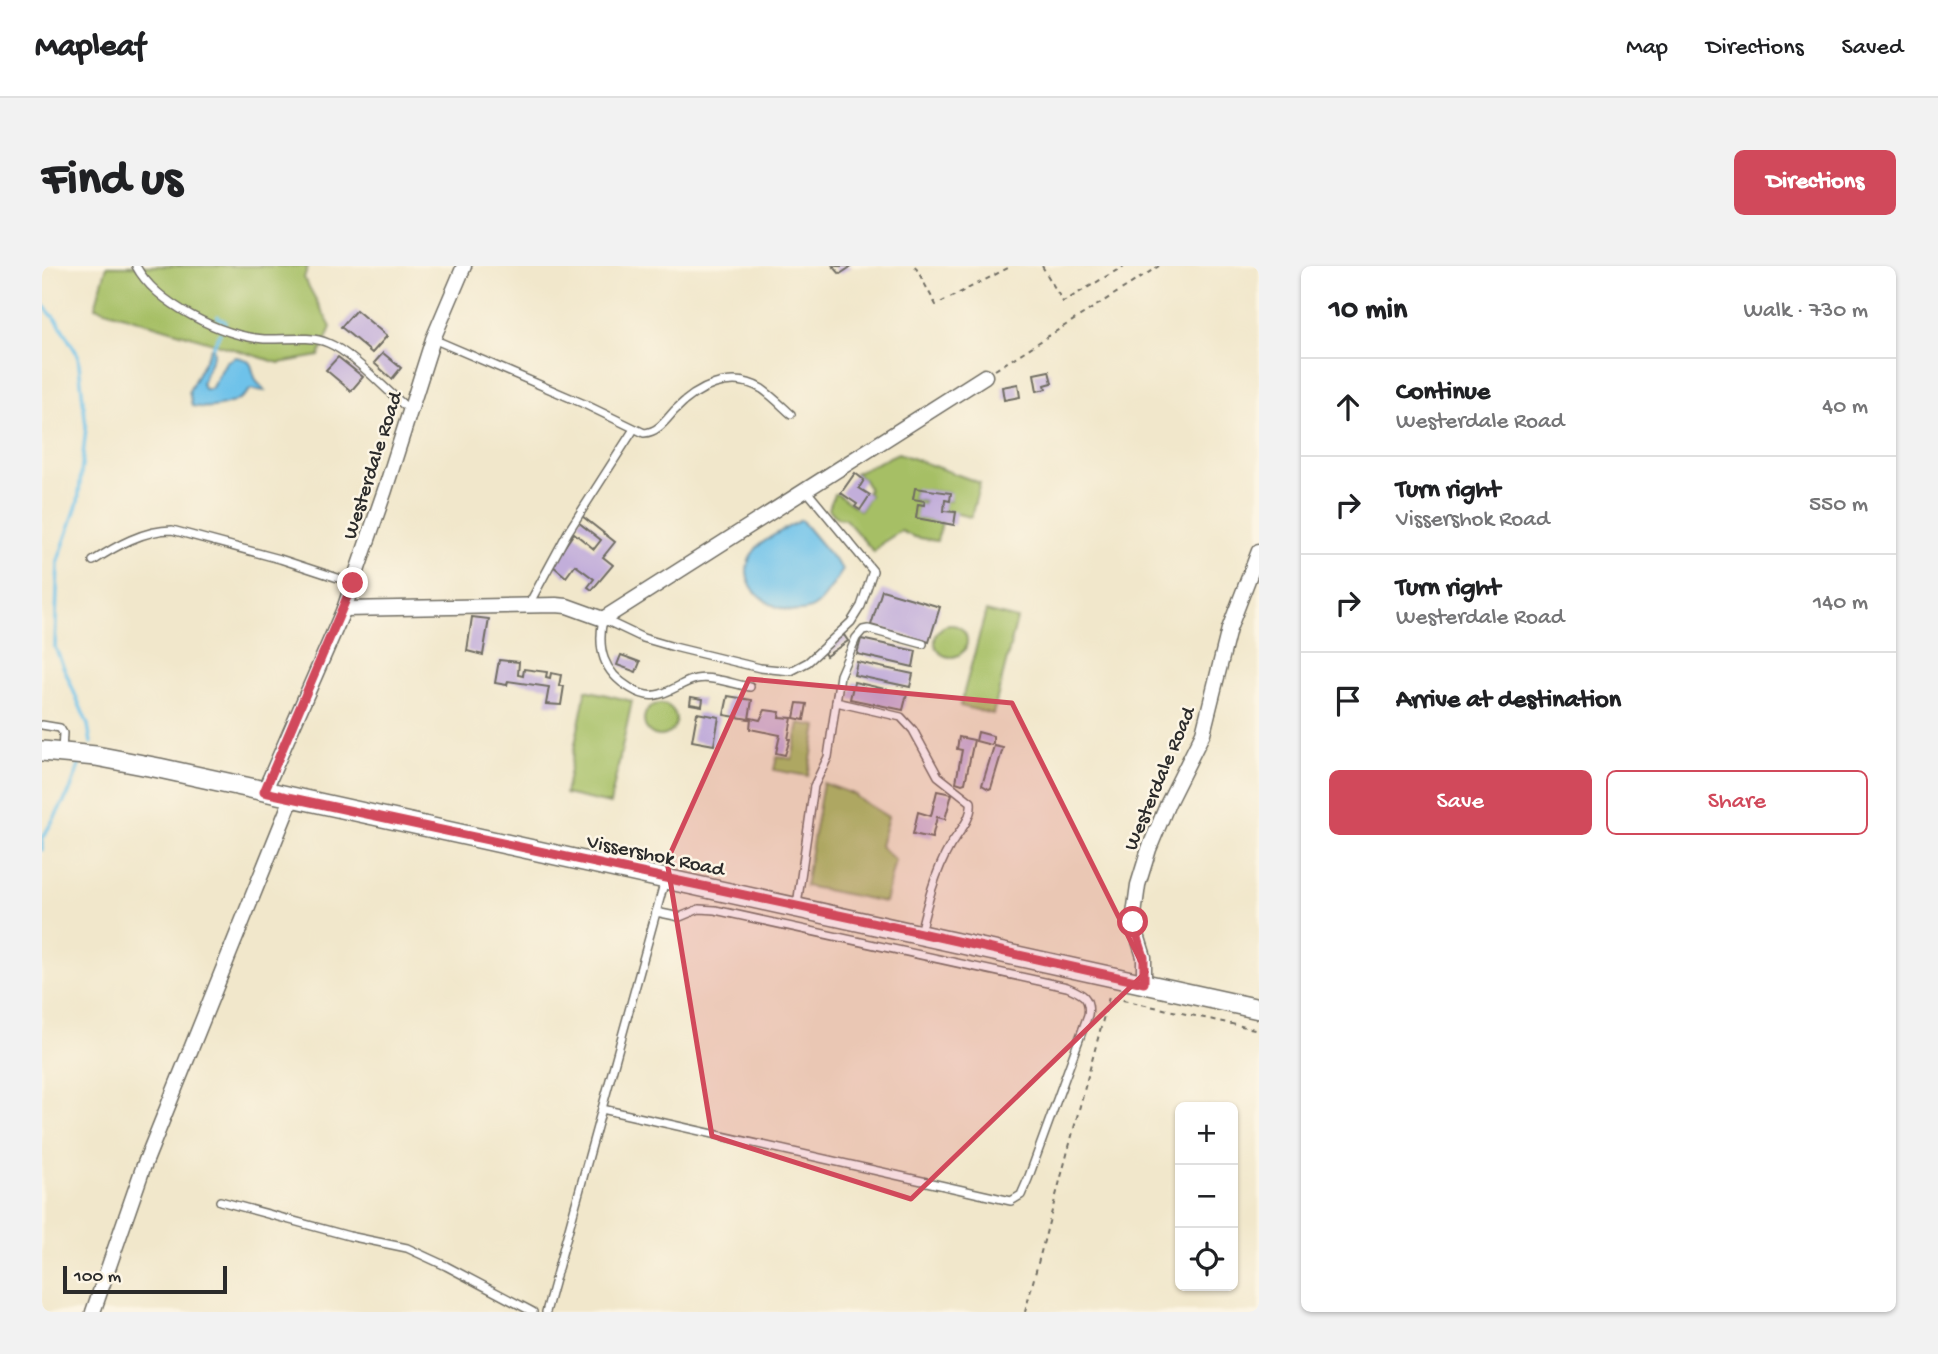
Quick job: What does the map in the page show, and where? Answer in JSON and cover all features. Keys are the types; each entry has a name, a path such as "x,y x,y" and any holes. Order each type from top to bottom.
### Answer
{"main road":[{"name":"Vissershok Road","path":"42,751 114,759 1259,1009"}],"street":[{"name":"Westerdale Road","path":"264,792 344,609 433,340 464,266"},
{"path":"344,609 529,604 567,606 603,620 985,376"},
{"name":"Westerdale Road","path":"1144,983 1144,957 1133,922 1138,885 1168,803 1203,733 1229,629 1259,551"},
{"path":"93,1312 143,1168 292,798"}],"lane":[{"path":"136,266 162,297 211,324 260,339 310,339 325,341 335,346 411,411"},
{"path":"433,340 582,403 644,433 653,431 694,393 726,381 750,383 791,414"},
{"path":"529,604 568,532 635,429"},
{"path":"750,687 695,679 656,695 636,692 616,678 603,659 599,643 603,620 643,638 760,668 784,672 802,667 851,622 861,606 873,570 806,489"},
{"path":"93,561 114,548 141,537 162,530 172,530 281,559 353,583"},
{"path":"797,908 814,786 828,757 840,675 856,638 863,630 868,629 923,644"},
{"path":"836,702 901,717 913,730 939,776 971,802 969,816 939,870 919,934"},
{"path":"42,724 54,725 62,730 62,752"},
{"path":"546,1312 665,879"},
{"path":"602,1109 1011,1201 1021,1195 1028,1179 1088,1015 1086,997 1067,987 715,910 704,908 680,917 656,912"},
{"path":"220,1201 349,1236 407,1248 533,1312"}],"path":[{"path":"915,266 936,305 1012,266"},
{"path":"1042,266 1063,302 1124,266"},
{"path":"985,376 1158,266"},
{"path":"1025,1312 1109,998 1259,1030"}],"highlighted area":[{"path":"749,679 1012,703 1146,972 911,1199 712,1136 667,861"}],"green space":[{"path":"107,266 308,266 304,278 331,327 319,356 279,363 95,307"},
{"path":"898,453 980,483 971,517 944,511 945,500 950,501 950,493 915,489 913,499 925,501 924,505 918,505 917,518 942,522 937,541 914,537 901,531 882,543 874,552 845,519 837,518 829,509 834,494 837,494 860,510 870,495 864,480 855,473"},
{"path":"986,611 1017,619 993,714 960,706"},
{"path":"951,625 962,630 967,641 962,652 951,657 940,652 935,641 940,630"},
{"path":"586,690 632,701 610,804 565,794"},
{"path":"660,704 671,709 676,720 671,731 660,736 649,731 644,720 649,709"},
{"path":"799,723 817,726 808,776 774,770 777,756 792,759"},
{"path":"823,783 856,795 888,817 880,846 895,860 885,902 805,886"}],"water":[{"path":"213,347 214,353 202,383 204,389 211,389 226,362 235,357 250,363 257,382 265,391 251,389 239,399 224,405 192,406 189,391"},
{"path":"801,520 843,570 817,605 806,610 792,611 778,607 754,591 748,578 748,565 759,546"}],"building":[{"path":"833,266 852,266 840,274"},
{"path":"356,310 387,336 372,353 341,327"},
{"path":"383,353 401,368 392,379 374,363"},
{"path":"338,357 363,377 351,391 326,370"},
{"path":"1049,371 1052,383 1045,385 1046,389 1037,391 1034,374"},
{"path":"1018,384 1020,397 1004,400 1002,387"},
{"path":"855,473 864,480 859,488 870,495 860,510 855,507 857,504 841,493"},
{"path":"915,488 951,493 950,501 945,500 944,511 956,512 954,525 916,518 918,504 924,505 925,501 913,499"},
{"path":"582,516 615,542 603,557 613,565 592,590 588,587 594,579 575,565 566,577 552,565 574,533 594,549 601,540 578,522"},
{"path":"882,590 940,607 929,642 871,625"},
{"path":"472,617 489,619 483,655 467,651"},
{"path":"844,635 848,641 826,656 822,650"},
{"path":"861,639 916,651 913,667 857,654"},
{"path":"621,655 640,662 636,672 617,665"},
{"path":"499,660 519,662 518,675 523,676 524,669 547,672 546,677 550,678 551,673 561,675 559,686 564,686 561,705 546,704 549,687 508,681 507,685 495,683"},
{"path":"857,662 913,674 910,687 854,675"},
{"path":"854,682 907,694 903,710 850,699"},
{"path":"728,696 752,700 749,719 724,715"},
{"path":"691,697 703,699 702,706 690,704"},
{"path":"797,703 807,704 804,720 794,718"},
{"path":"765,710 780,712 779,717 792,718 785,755 776,753 780,735 750,729 751,718 760,720"},
{"path":"697,713 719,717 714,745 692,741"},
{"path":"978,732 993,736 993,743 991,745 976,741"},
{"path":"959,737 974,740 965,783 962,784 956,782 962,750 957,749"},
{"path":"994,746 1003,748 989,789 982,785"},
{"path":"937,791 952,794 945,819 937,817 932,838 913,834 918,812 931,816"}],"waterway":[{"path":"42,304 58,322 78,355 86,427 78,502 58,561 55,647 88,725 91,743"},
{"path":"218,316 225,324"},
{"path":"213,347 220,333"},
{"path":"42,850 42,839 70,791 80,763"}],"route":[{"path":"353,583 264,792 1144,983 1144,957 1133,922"}]}
